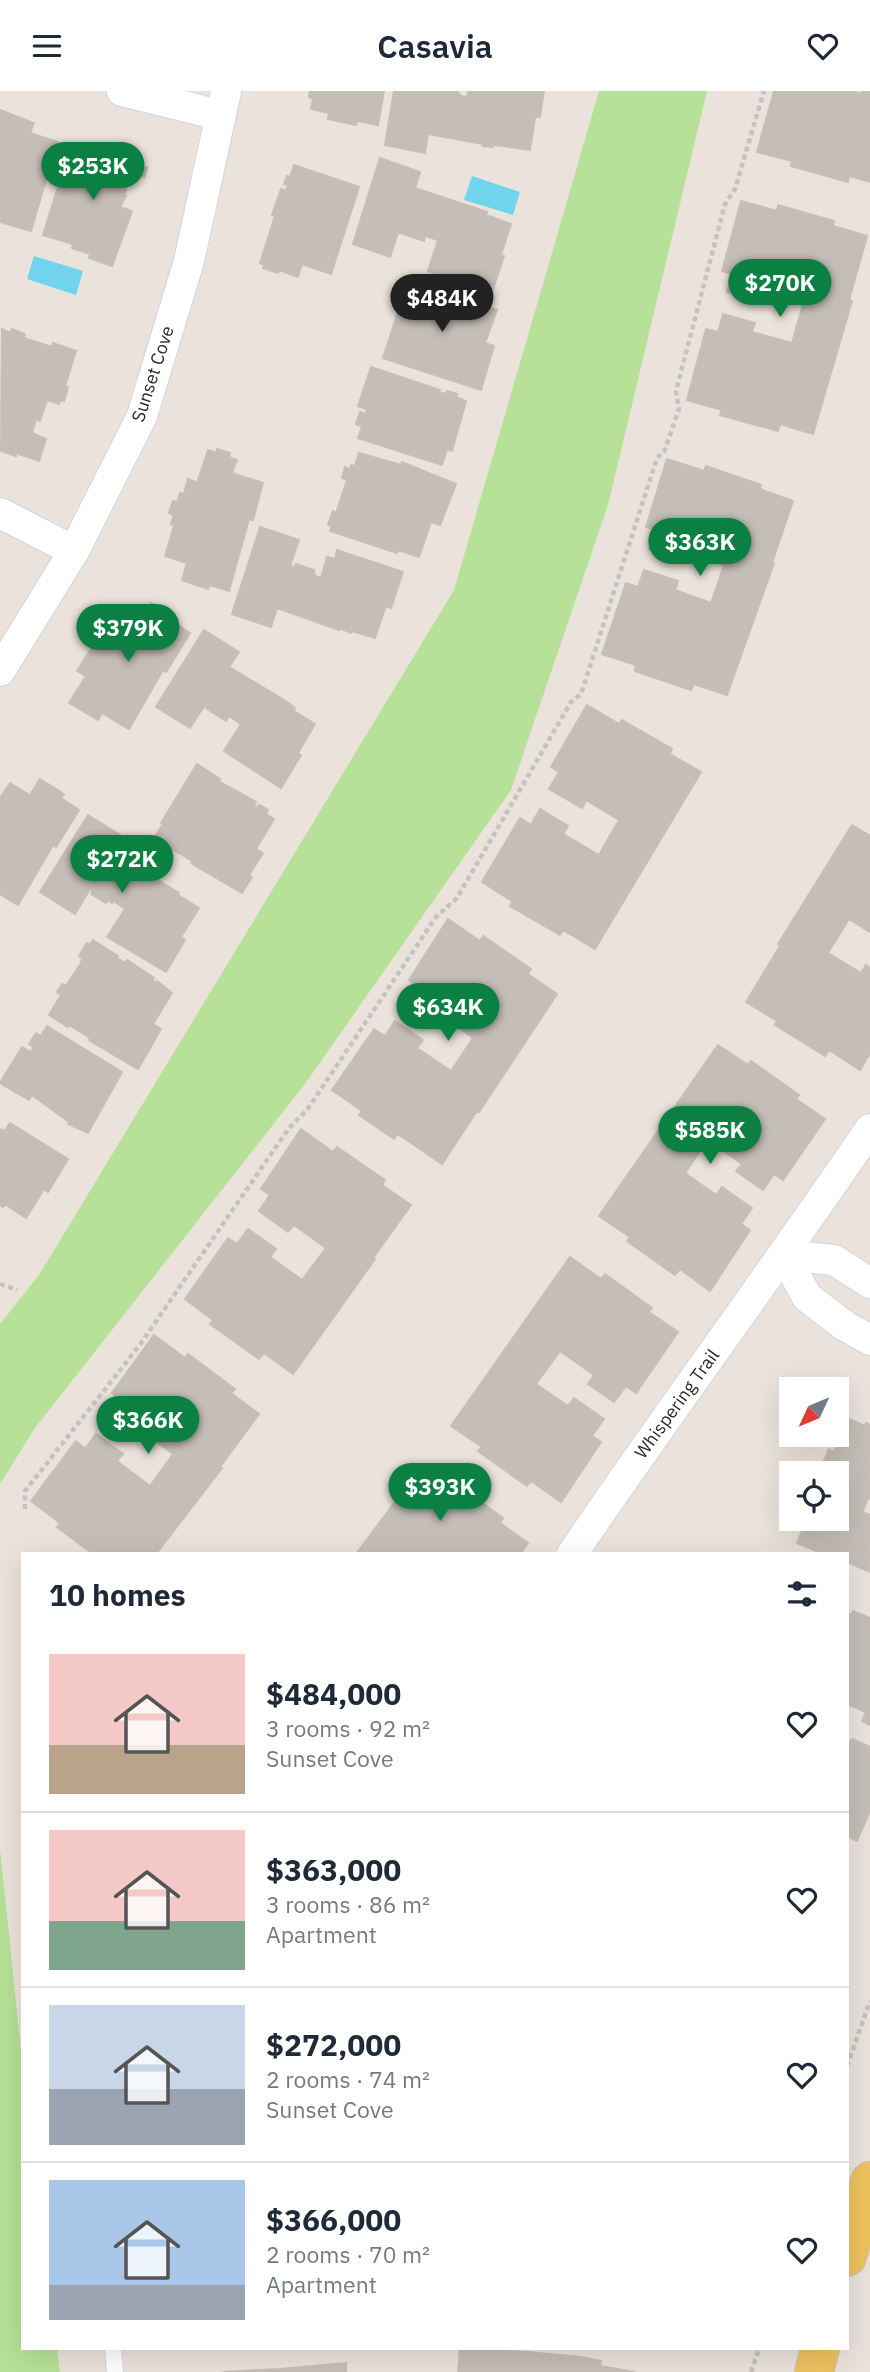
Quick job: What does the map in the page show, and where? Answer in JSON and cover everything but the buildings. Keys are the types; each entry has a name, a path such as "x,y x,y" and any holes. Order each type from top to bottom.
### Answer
{"main road":[{"path":"849,2250 870,2181"},
{"path":"814,2372 820,2350"}],"street":[{"path":"122,91 222,103"},
{"name":"Sunset Cove","path":"0,671 74,551 142,416 190,261 222,103"},
{"path":"0,513 74,551"},
{"name":"Whispering Trail","path":"573,1552 785,1255 870,1129"},
{"path":"785,1255 834,1260 870,1283"},
{"path":"785,1255 807,1297 845,1326 870,1340"}],"lane":[{"path":"113,2350 115,2372"}],"path":[{"path":"25,1509 26,1491 139,1346 289,1128 307,1110 436,917 457,898 571,702 581,694 657,458 664,452 678,409 676,391 725,204 734,189 764,91"},
{"path":"0,1285 18,1290"},
{"path":"849,2060 870,2001"},
{"path":"751,2372 759,2350"}],"green space":[{"path":"599,91 707,91 608,505 511,790 305,1084 35,1428 0,1484 0,1324 39,1275 454,590"},
{"path":"0,1849 21,2050 21,2350 57,2350 60,2372 0,2372"}],"water":[{"path":"472,176 520,192 513,215 464,200"},
{"path":"34,256 83,271 76,295 27,279"}]}
